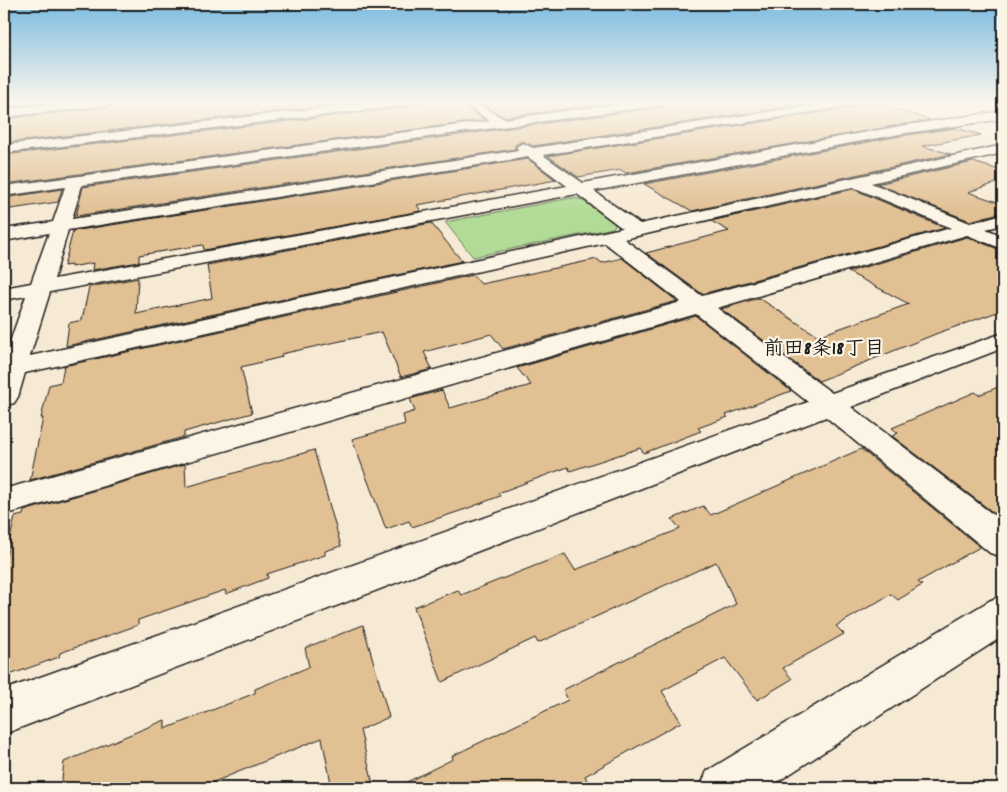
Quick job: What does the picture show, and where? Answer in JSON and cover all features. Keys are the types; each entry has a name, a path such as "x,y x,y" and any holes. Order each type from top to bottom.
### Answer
{"street":[{"path":"4,149 91,139"},
{"path":"4,397 8,369 60,226 93,159 99,139"},
{"path":"4,191 388,139"},
{"path":"515,139 637,230"},
{"path":"4,235 614,139"},
{"path":"4,294 851,139"},
{"path":"956,146 983,154"},
{"path":"8,369 1003,150"},
{"path":"855,182 1003,243"},
{"path":"4,502 1003,219"},
{"path":"608,236 830,405 1003,542"},
{"path":"4,712 1003,340"},
{"path":"724,788 1003,614"}],"green space":[{"path":"571,198 580,199 616,223 613,228 473,257 445,222"}],"building":[{"path":"4,139 39,139 4,143"},
{"path":"139,139 343,139 4,184 4,155"},
{"path":"430,139 579,139 533,146 522,141 515,145 515,149 76,216 83,187"},
{"path":"655,139 821,139 626,173 621,170 578,177 548,156"},
{"path":"884,139 960,139 922,146 951,154 692,211 644,184"},
{"path":"528,159 556,180 417,205 421,211 204,250 203,245 139,255 139,262 92,270 93,263 71,267 71,265 64,266 73,231"},
{"path":"973,162 1003,171 1003,181 968,192 1003,204 1003,212 970,221 877,184"},
{"path":"62,189 58,202 4,210 4,198"},
{"path":"853,189 945,228 702,294 646,253 729,231 711,221"},
{"path":"431,223 462,261 66,346 69,323 82,320 89,287 138,278 136,314 212,298 207,265"},
{"path":"967,237 1003,251 1003,310 938,333 819,381 721,309 759,298 818,336 909,304 848,272"},
{"path":"622,258 677,301 503,349 491,334 424,352 432,369 401,377 382,332 281,354 282,357 241,367 252,413 184,432 184,437 30,480 49,385 61,382 64,366 473,275 481,284 597,259 602,263"},
{"path":"696,316 791,391 726,415 728,417 698,428 701,431 644,453 640,448 570,471 568,467 498,493 500,496 466,509 412,527 409,521 386,529 352,439 405,424 403,415 415,411 410,399 442,390 450,408 531,385 517,368"},
{"path":"1003,385 1003,520 892,436 898,433 892,428 975,392 979,395"},
{"path":"861,449 980,547 918,582 922,585 898,600 891,594 836,626 844,634 783,668 792,679 757,700 725,658 662,691 681,722 585,776 591,788 395,788 453,759 452,756 568,700 563,690 736,604 716,562 538,643 535,638 442,682 414,607 458,590 461,595 565,554 575,570 680,529 672,519 703,506 711,515"},
{"path":"314,450 341,546 325,551 325,555 267,574 268,578 226,594 225,590 138,620 138,625 60,653 59,657 4,677 4,565 15,517 23,515 24,511 185,464 186,487"},
{"path":"363,625 389,717 360,730 374,788 332,788 322,738 199,788 61,788 64,762 165,720 165,729 255,693 255,689 309,667 305,648"}],"district":[{"name":"前田8条18丁目","path":"824,350"}]}
